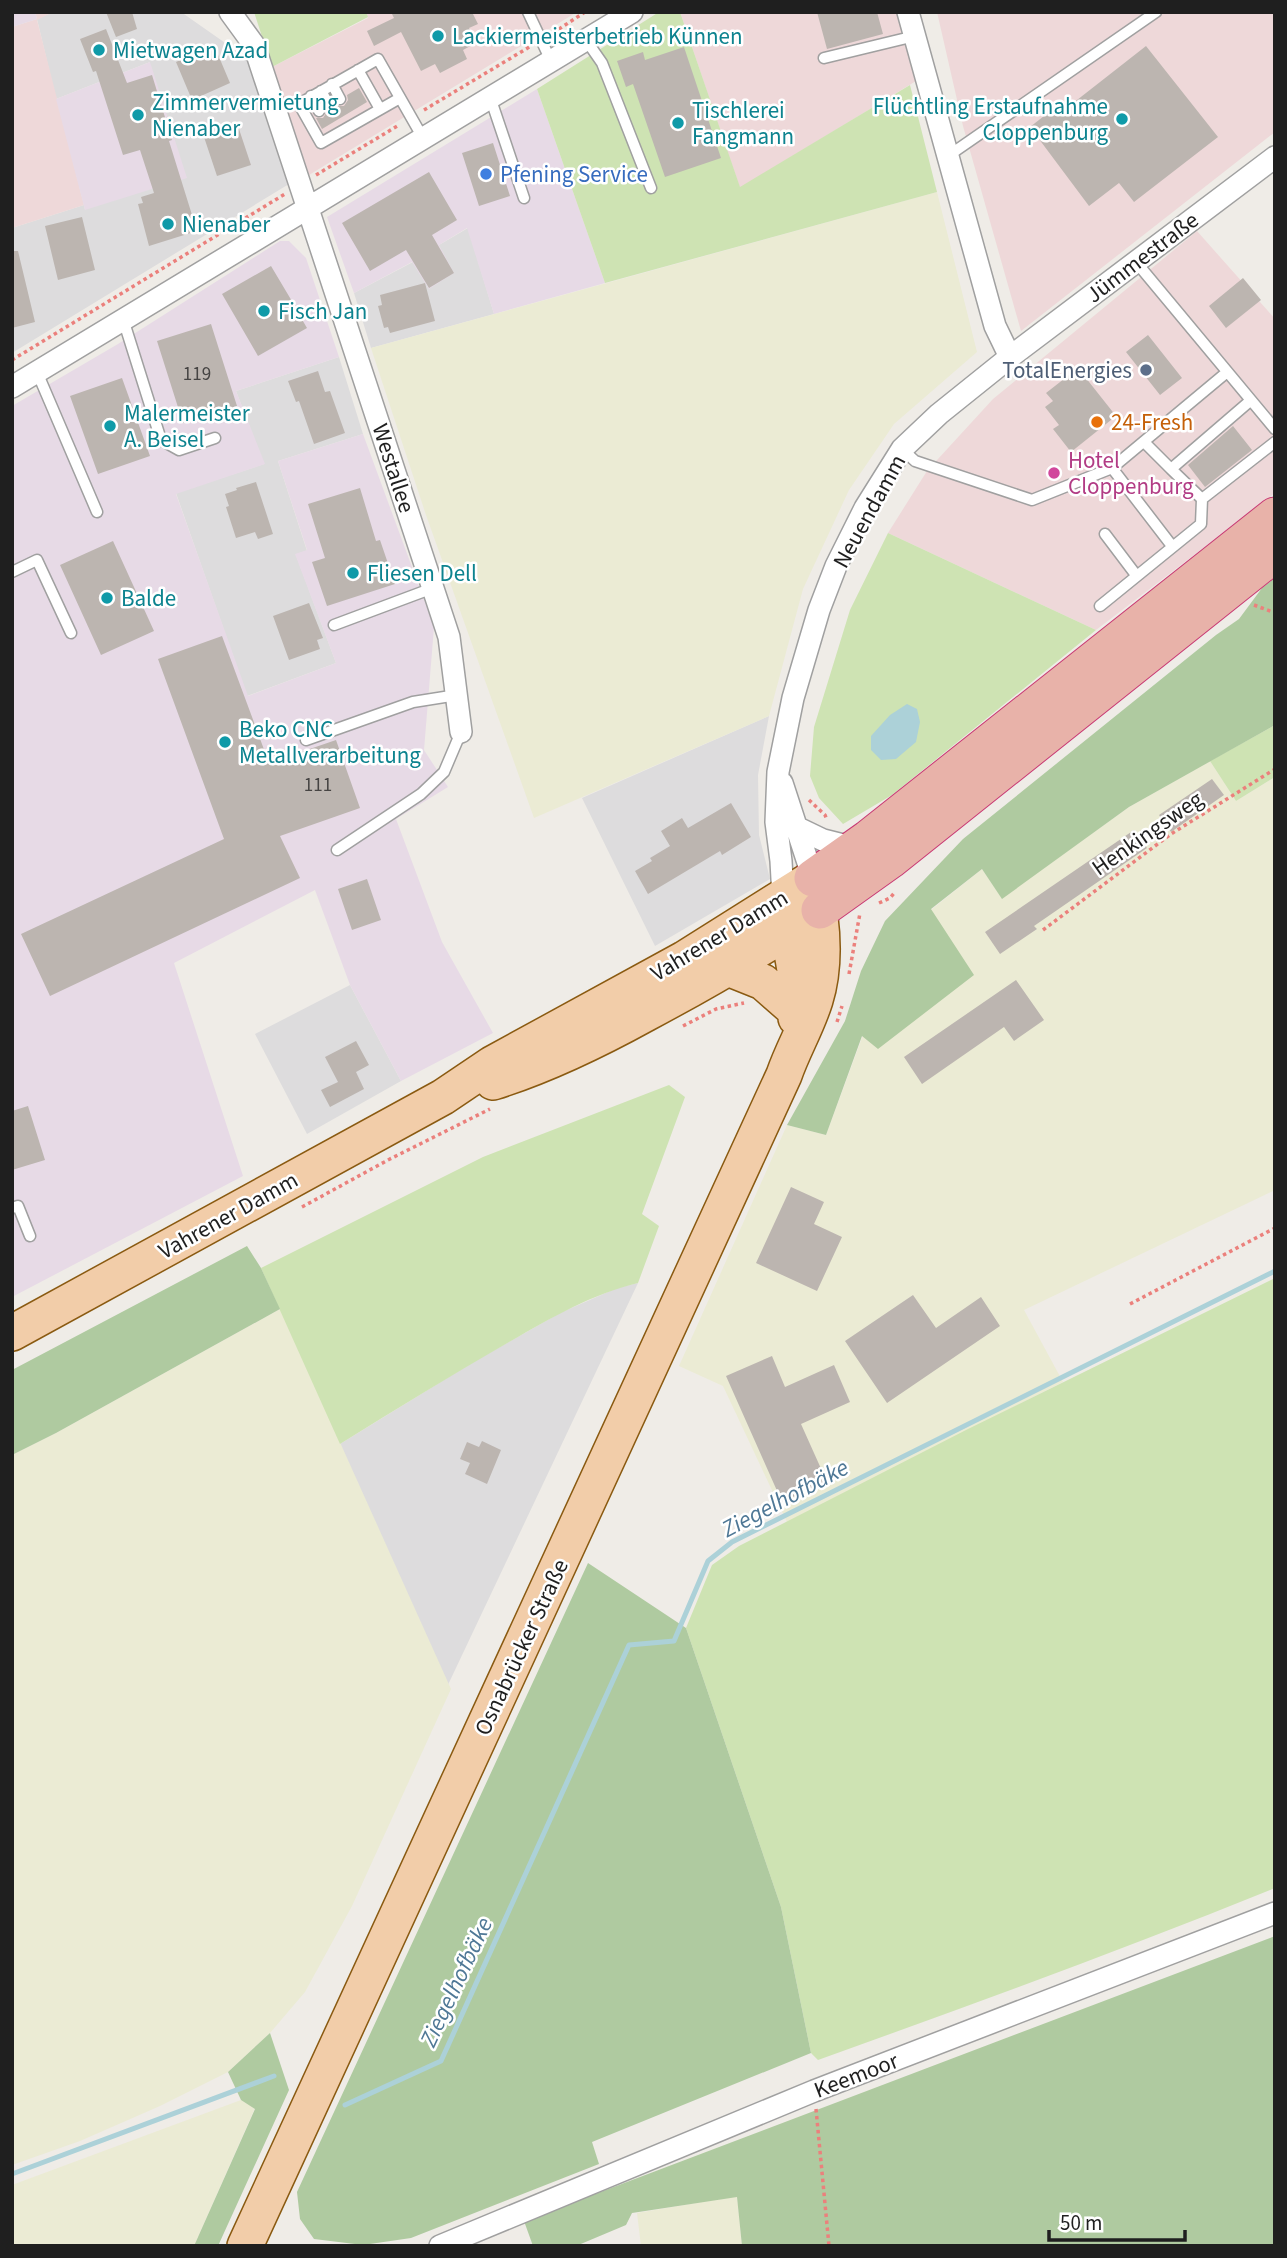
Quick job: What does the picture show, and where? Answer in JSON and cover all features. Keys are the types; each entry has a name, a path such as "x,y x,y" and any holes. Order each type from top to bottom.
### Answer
{"highway":[{"path":"805,895 855,848 1275,516"},
{"path":"805,895 890,860 1275,553"}],"main road":[{"name":"Vahrener Damm","path":"443,1097 532,1069 585,1047 696,988 788,932 805,895"},
{"name":"Vahrener Damm","path":"12,1334 443,1097 492,1064 805,895"},
{"name":"Osnabrücker Straße","path":"251,2244 779,1085 793,1048 806,1025 820,982 837,952 805,895"},
{"name":"Osnabrücker Straße","path":"788,932 796,976 793,1048"},
{"path":"728,968 763,982 796,1011"}],"street":[{"name":"Westallee","path":"230,12 254,44 449,637 461,732"},
{"path":"12,387 632,12"},
{"path":"908,12 995,326 1010,357"},
{"name":"Jümmestraße","path":"1010,357 1275,157"},
{"name":"Neuendamm","path":"805,895 781,861 776,822 778,772 793,698 836,566 865,508 902,449 939,414 1010,357"},
{"name":"Neuendamm","path":"778,772 796,827 805,895"},
{"path":"796,827 823,840 855,848"},
{"name":"Keemoor","path":"440,2246 814,2091 1275,1913"}],"lane":[{"path":"528,12 551,61"},
{"path":"947,156 1156,12"},
{"path":"824,58 915,36"},
{"path":"586,40 602,63 651,188"},
{"path":"400,98 354,124 335,128 321,143 299,104 378,59 423,138"},
{"path":"358,70 380,109"},
{"path":"332,84 340,99"},
{"path":"316,94 324,108"},
{"path":"490,97 524,198"},
{"path":"348,113 354,124"},
{"path":"1136,262 1275,429"},
{"path":"123,320 160,440 179,450 215,438"},
{"path":"37,372 97,512"},
{"path":"902,449 915,461 1032,500 1112,468 1226,373"},
{"path":"1171,469 1250,401"},
{"path":"1100,606 1201,524 1202,499 1144,442"},
{"path":"1202,499 1275,442"},
{"path":"1112,468 1172,546"},
{"path":"1105,534 1136,575"},
{"path":"12,572 37,560 71,633"},
{"path":"334,625 433,588"},
{"path":"306,740 413,702 457,695"},
{"path":"337,850 421,794 444,772 461,732"},
{"path":"12,1208 18,1206 30,1236"}],"path":[{"path":"1246,606 1255,605 1275,613"},
{"name":"Henkingsweg","path":"1043,930 1171,834 1275,769"},
{"path":"803,792 825,815"},
{"path":"870,907 890,898 898,889"},
{"path":"849,976 837,952 860,912"},
{"path":"681,1027 716,1009 749,1002 763,982"},
{"path":"833,1028 840,1017 844,998"},
{"path":"302,1206 493,1108"},
{"path":"1130,1304 1275,1228"},
{"path":"814,2091 829,2246"}],"shaded area":[{"path":"12,12 35,12 37,19 12,27"},
{"path":"35,12 53,12 37,20 84,205 12,228 12,27 37,19"},
{"path":"53,12 181,12 251,61 289,184 12,353 12,228 84,205 85,210 150,62 56,99 37,19"},
{"path":"366,12 577,12 309,175 272,67 368,18"},
{"path":"680,12 897,12 916,81 740,188"},
{"path":"937,12 1275,12 1275,132 1021,331 963,126"},
{"path":"150,62 187,178 85,210 56,99"},
{"path":"537,89 605,283 494,314 467,228 439,245 454,273 429,289 412,262 354,293 327,217"},
{"path":"468,228 494,314 371,348 354,293 413,262 429,288 439,245"},
{"path":"1197,231 1275,319 1275,493 1096,630 888,533 927,471 993,399"},
{"path":"280,241 289,241 306,258 339,357 236,391 265,464 176,494 248,696 336,663 295,554 307,550 278,461 363,434 434,627 424,750 448,787 396,819 442,942 493,1033 401,1081 350,985 315,890 174,963 243,1176 12,1297 12,406 118,344"},
{"path":"339,357 363,434 278,461 307,551 296,555 336,663 247,696 176,493 264,464 236,391"},
{"path":"769,716 758,775 759,835 770,879 655,946 582,798"},
{"path":"350,985 401,1081 307,1134 255,1034"},
{"path":"638,1283 446,1689 340,1444 470,1364 560,1313 617,1288"}],"green space":[{"path":"254,12 366,12 368,17 272,67"},
{"path":"659,12 680,12 740,187 910,85 937,192 605,283 537,89"},
{"path":"937,192 977,352 894,424 849,490 803,589 769,716 534,818 426,515 371,348"},
{"path":"888,533 1096,630 892,795 843,824 819,798 810,776 814,727 850,610"},
{"path":"1275,578 1275,725 1129,807 1002,899 982,869 931,909 974,975 878,1049 862,1036 826,1135 787,1125 845,1021 861,971 885,921 963,839 1239,619 1262,588"},
{"path":"1275,725 1275,777 1236,801 1210,761"},
{"path":"1210,761 1236,801 1275,777 1275,1190 1024,1310 1063,1382 787,1522 723,1386 679,1366 787,1125 826,1135 863,1035 931,910 982,869 1002,898 1129,807"},
{"path":"669,1085 685,1097 642,1214 659,1226 638,1283 604,1293 557,1315 340,1444 261,1268 483,1157"},
{"path":"247,1246 261,1268 280,1309 12,1455 12,1370"},
{"path":"1275,1278 1275,1888 818,2060 811,2053 781,1907 686,1628 712,1565 739,1546 968,1429"},
{"path":"280,1309 451,1689 352,1906 305,1992 270,2033 228,2072 80,2141 12,2165 12,1455"},
{"path":"588,1563 686,1628 781,1907 811,2053 592,2142 599,2164 411,2238 363,2245 314,2239 300,2219 297,2192"},
{"path":"1275,1936 1275,2246 742,2246 737,2197 632,2213 626,2225 576,2246 533,2246 524,2221"},
{"path":"270,2033 289,2090 218,2246 194,2246 255,2109 241,2100 228,2072"},
{"path":"241,2100 255,2108 194,2246 12,2246 12,2185"},
{"path":"737,2196 742,2246 641,2246 637,2213"}],"water":[{"path":"907,704 917,709 920,722 916,742 896,759 881,760 871,750 871,736 890,715"}],"building":[{"path":"106,12 132,12 137,29 116,37"},
{"name":"Lackiermeisterbetrieb Künnen","path":"391,12 472,12 478,24 469,28 476,43 463,50 467,59 440,73 435,64 421,71 401,32 374,46 367,31 394,18"},
{"path":"817,12 877,12 883,34 827,49"},
{"path":"106,29 127,83 152,75 197,231 149,246 138,204 143,203 141,197 154,193 140,150 123,155 96,71 93,72 80,39"},
{"path":"214,45 230,83 192,100 176,62"},
{"name":"Flüchtling Erstaufnahme Cloppenburg","path":"1146,46 1218,137 1134,202 1119,183 1089,206 1030,127 1058,105 1063,111"},
{"name":"Tischlerei Fangmann","path":"684,47 721,158 665,177 633,84 626,87 617,61 643,52 645,60"},
{"path":"359,88 367,102 322,129 316,118 323,118 337,106 344,106 348,100 347,95"},
{"path":"229,128 231,132 239,129 251,165 217,176 204,137"},
{"name":"Pfening Service","path":"493,143 510,196 479,206 462,153"},
{"path":"429,172 457,220 432,235 454,273 429,288 406,250 370,271 342,223"},
{"path":"82,217 95,270 58,280 45,226"},
{"path":"12,251 18,251 35,322 12,328"},
{"name":"Fisch Jan","path":"271,266 299,313 295,317 300,316 307,328 258,356 222,294"},
{"path":"1243,278 1261,300 1226,328 1209,306"},
{"path":"425,283 435,321 390,333 388,327 384,328 378,306 382,305 380,295"},
{"path":"211,324 237,406 183,423 157,341"},
{"path":"1148,335 1182,378 1160,395 1126,352"},
{"path":"1078,368 1116,416 1071,452 1053,429 1059,425 1045,407 1053,401 1046,393"},
{"path":"318,371 325,392 330,391 345,433 314,444 299,401 296,402 288,381"},
{"name":"Malermeister A. Beisel","path":"122,378 150,456 98,474 70,396"},
{"path":"1233,426 1252,450 1205,487 1188,465"},
{"path":"256,482 273,534 258,539 255,532 236,538 226,507 229,506 225,494"},
{"path":"360,488 376,541 380,540 395,584 327,606 312,562 325,558 308,504"},
{"name":"Balde","path":"113,541 154,631 101,655 60,565"},
{"path":"309,603 323,638 317,640 320,649 289,660 273,616"},
{"name":"Beko CNC Metallverarbeitung","path":"222,636 269,763 336,740 360,808 280,836 300,878 50,996 21,934 224,839 158,659"},
{"path":"1212,779 1224,795 1171,832 1159,815"},
{"path":"731,803 751,837 722,855 720,851 648,894 635,871 670,846 661,831 682,818 688,828"},
{"path":"1134,830 1147,848 1034,926 1037,929 1000,954 985,932"},
{"path":"367,879 381,920 352,930 338,889"},
{"path":"1016,980 1044,1020 1014,1041 1004,1027 922,1084 904,1057"},
{"path":"356,1041 369,1065 356,1072 364,1089 330,1107 321,1090 338,1082 325,1057"},
{"path":"28,1106 45,1160 12,1170 12,1111"},
{"path":"791,1187 824,1202 814,1224 842,1237 817,1291 756,1263"},
{"path":"913,1295 936,1328 981,1297 1000,1326 887,1403 845,1341"},
{"path":"772,1356 785,1387 834,1365 850,1402 801,1424 827,1482 782,1502 726,1376"},
{"path":"482,1441 501,1450 487,1484 465,1474 470,1463 460,1459 467,1442 479,1447"}],"waterway":[{"name":"Ziegelhofbäke","path":"345,2105 441,2061 629,1645 674,1641 708,1561 732,1542 1275,1271"},
{"name":"Ziegelhofbäke","path":"12,2174 274,2076"}],"place":[{"name":"Lackiermeisterbetrieb Künnen","path":"438,36"},
{"name":"Mietwagen Azad","path":"99,50"},
{"name":"Zimmervermietung Nienaber","path":"138,115"},
{"name":"Flüchtling Erstaufnahme Cloppenburg","path":"1122,119"},
{"name":"Tischlerei Fangmann","path":"678,123"},
{"name":"Pfening Service","path":"486,174"},
{"name":"Nienaber","path":"168,224"},
{"name":"Fisch Jan","path":"264,311"},
{"name":"TotalEnergies","path":"1146,370"},
{"name":"24-Fresh","path":"1097,422"},
{"name":"Malermeister A. Beisel","path":"110,426"},
{"name":"Hotel Cloppenburg","path":"1054,473"},
{"name":"Fliesen Dell","path":"353,573"},
{"name":"Balde","path":"107,598"},
{"name":"Beko CNC Metallverarbeitung","path":"225,742"}]}
